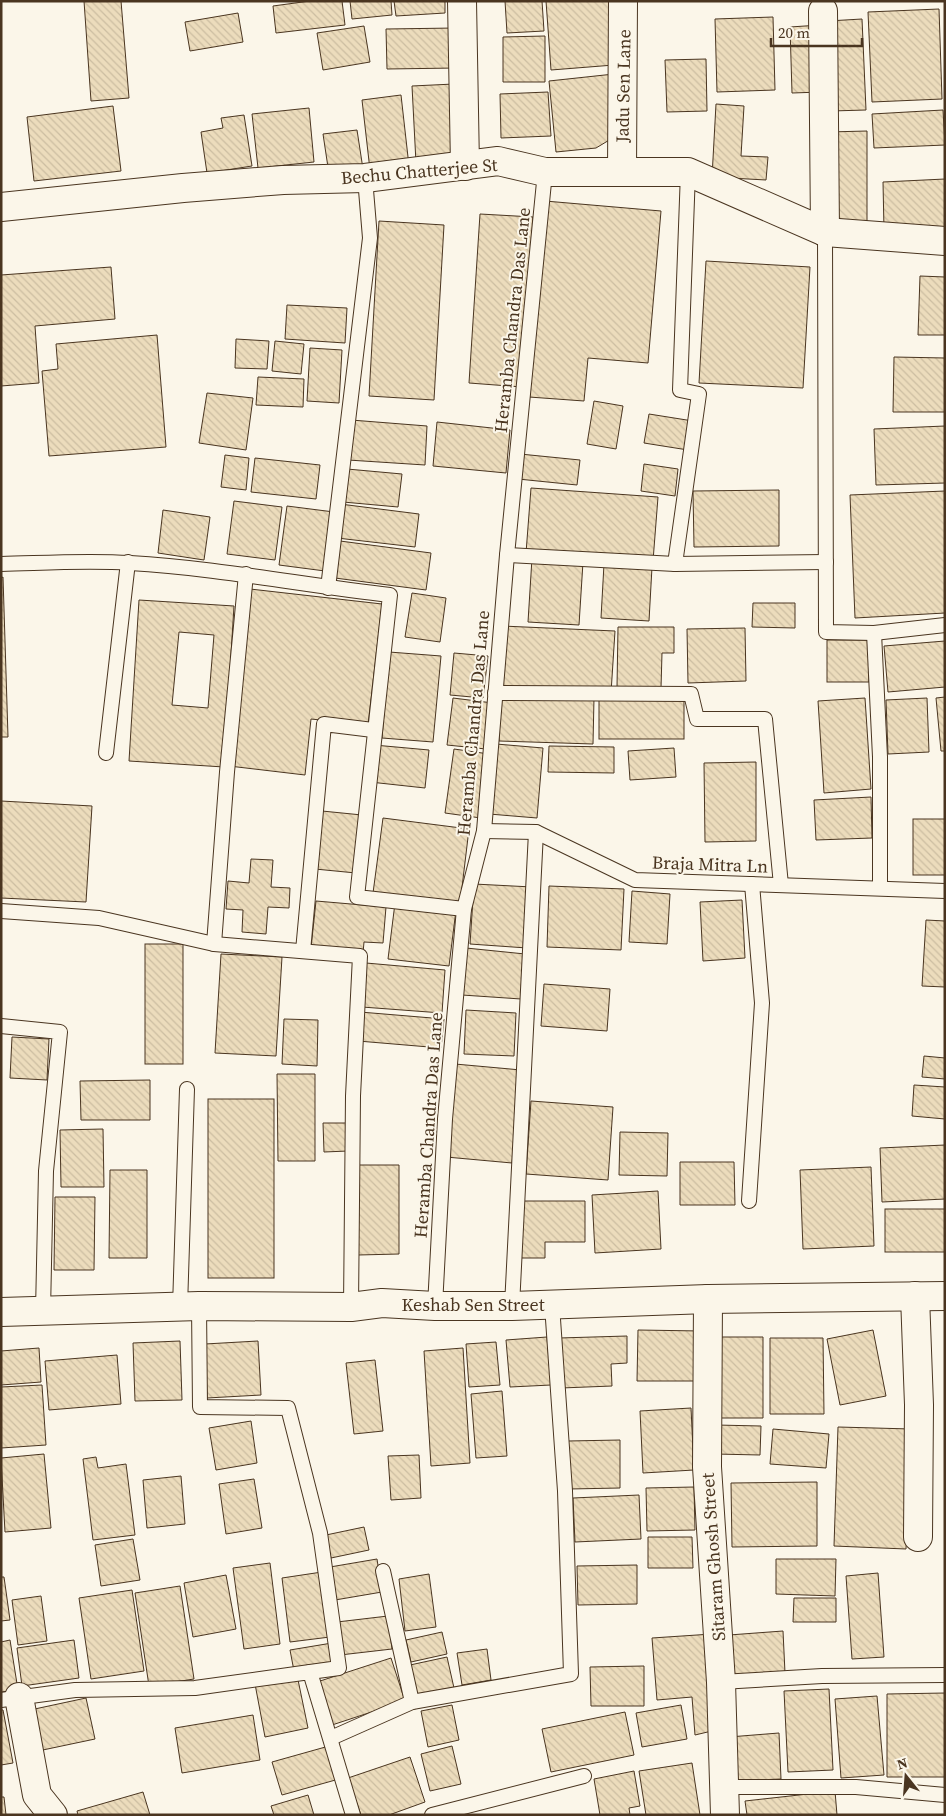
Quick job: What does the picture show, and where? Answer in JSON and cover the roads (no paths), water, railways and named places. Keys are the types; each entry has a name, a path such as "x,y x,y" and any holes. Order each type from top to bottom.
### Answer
{"street":[{"path":"462,1 464,166"},
{"name":"Jadu Sen Lane","path":"622,171 623,1"},
{"path":"823,11 825,232"},
{"name":"Bechu Chatterjee St","path":"1,208 192,187 283,180 365,178 498,161 545,172 688,172 825,232 945,240"},
{"path":"915,1296 919,1405 918,1537"},
{"name":"Keshab Sen Street","path":"1,1312 190,1306 351,1307 382,1303 435,1306 512,1306 708,1299 945,1296"},
{"name":"Sitaram Ghosh Street","path":"708,1299 707,1467 721,1682 726,1787 725,1815"},
{"path":"10,1698 37,1795 53,1815"}],"lane":[{"name":"Heramba Chandra Das Lane","path":"435,1306 445,1119 464,909 484,831 507,555 545,172"},
{"path":"675,564 699,394 680,390 688,172"},
{"path":"328,588 370,238 365,178"},
{"path":"825,232 826,632 874,632 945,625"},
{"path":"507,555 675,564 826,562"},
{"path":"106,753 128,562"},
{"path":"1,564 128,562 246,574 328,588 390,595 357,897 464,909"},
{"path":"214,944 227,772 246,574"},
{"path":"874,632 880,756 880,888"},
{"path":"495,693 691,694 697,720 765,719 781,885"},
{"path":"303,951 324,724 374,730"},
{"name":"Braja Mitra Ln","path":"484,831 536,832 635,880 945,891"},
{"path":"512,1306 536,832"},
{"path":"749,1201 762,1003 752,884"},
{"path":"1,911 99,918 214,944 360,956 353,1096 351,1307"},
{"path":"1,1026 60,1032 46,1171 43,1311"},
{"path":"10,1698 75,1690 195,1688 339,1668 320,1534 288,1408 200,1407 190,1306 187,1089"},
{"path":"331,1738 412,1702 571,1674 564,1491 552,1305"},
{"path":"383,1571 412,1702"},
{"path":"310,1672 353,1815"},
{"path":"721,1682 822,1676 945,1675"},
{"path":"432,1815 584,1776"},
{"path":"726,1787 856,1786 945,1795"}]}
